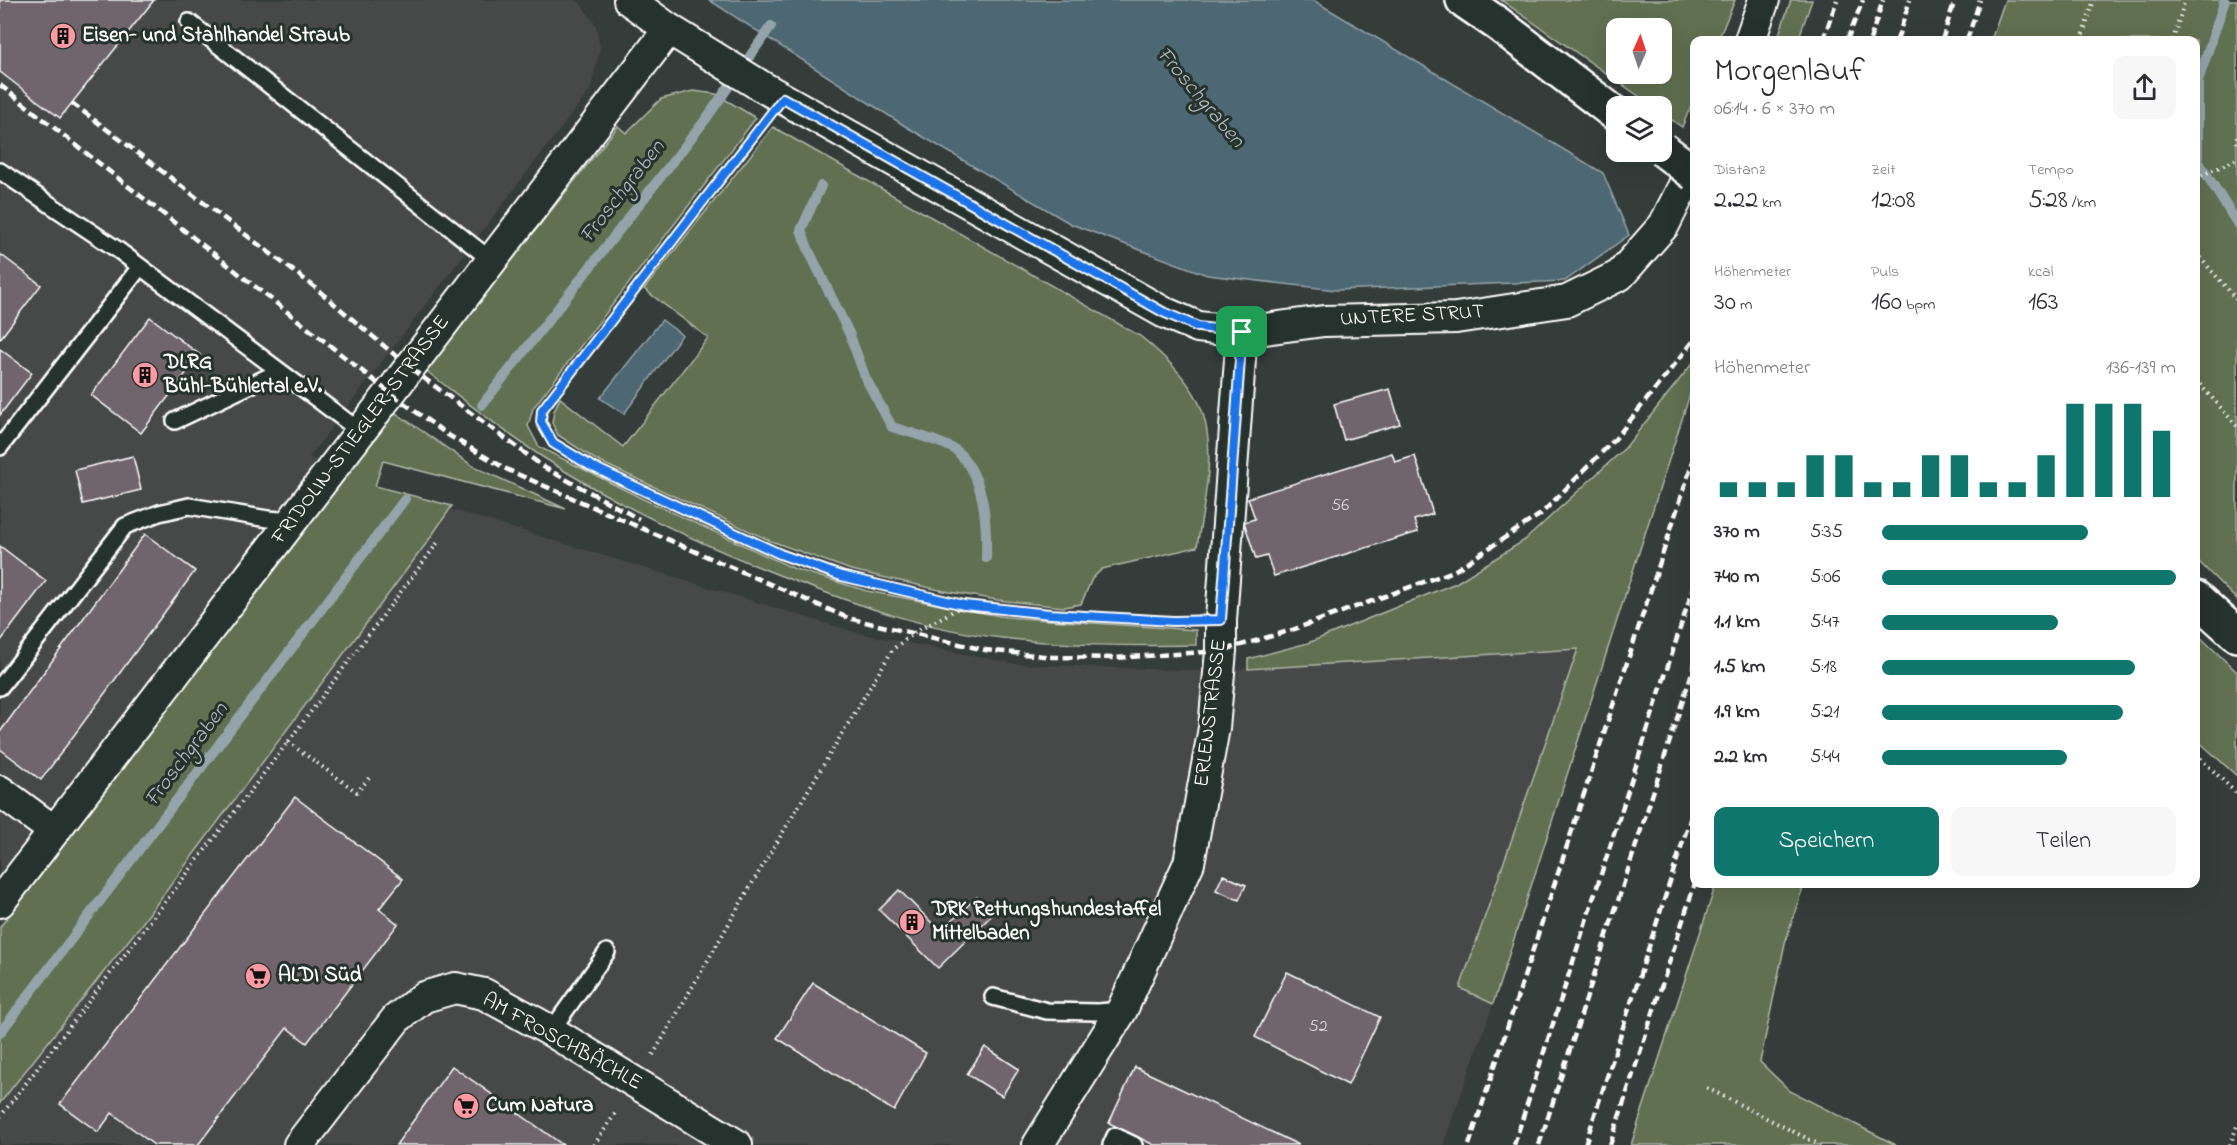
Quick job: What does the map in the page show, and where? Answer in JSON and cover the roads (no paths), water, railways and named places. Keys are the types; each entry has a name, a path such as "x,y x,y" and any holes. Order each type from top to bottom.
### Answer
{"main road":[{"path":"1463,0 1606,106"},
{"path":"1672,157 1690,170"},
{"path":"2200,602 2237,635"}],"street":[{"path":"629,0 702,51 772,92 1163,312 1198,327 1242,332"},
{"path":"1751,36 1764,0"},
{"name":"FRIDOLIN-STIEGLER-STRASSE","path":"0,902 669,29"},
{"name":"UNTERE STRUT","path":"1242,332 1324,321 1456,318 1567,301 1620,275 1664,225 1690,172"},
{"name":"ERLENSTRASSE","path":"1038,1145 1122,1010 1189,863 1214,728 1242,332"},
{"path":"0,791 54,831"},
{"name":"AM FROSCHBÄCHLE","path":"299,1145 396,1019 424,997 455,988 484,994 551,1031 737,1145"}],"lane":[{"path":"189,22 491,260"},
{"path":"0,171 140,267 361,432"},
{"path":"0,447 140,267"},
{"path":"175,421 278,372"},
{"path":"0,687 124,526 159,513 189,506 292,521"},
{"path":"551,1031 607,952"},
{"path":"993,997 1047,1011 1122,1010"},
{"path":"1111,1145 1115,1136 1134,1145"}],"water":[{"path":"709,0 1313,0 1603,173 1629,235 1565,281 1336,290 1207,275 1071,224 905,126"},
{"path":"662,320 682,335 624,414 600,398"}],"waterway":[{"path":"2200,75 2225,0"},
{"name":"Froschgraben","path":"482,405 706,119 771,26"},
{"path":"2200,164 2237,223"},
{"path":"821,186 801,230 809,251 849,333 866,379 892,427 954,449 974,475 985,515 986,558"},
{"name":"Froschgraben","path":"0,1033 405,499"}],"railway":[{"path":"1824,36 1837,0"},
{"path":"1849,36 1863,0"},
{"path":"1871,36 1883,0"},
{"path":"1898,36 1910,0"},
{"path":"1943,36 1955,0"},
{"path":"1968,36 1980,0"},
{"path":"0,85 390,393 448,435 508,470 848,618 985,650 1053,657 1114,658 1221,651 1292,630 1454,571 1541,514 1616,438 1690,345"},
{"path":"72,103 312,285 409,367 545,468 639,519"},
{"path":"1469,1145 1690,470"},
{"path":"1514,1145 1690,598"},
{"path":"1539,1145 1690,678"},
{"path":"1585,1145 1690,820"},
{"path":"1610,1145 1693,888"}],"place":[{"name":"Eisen- und Stahlhandel Straub","path":"63,36"},
{"name":"DLRG Bühl-Bühlertal e.V.","path":"145,375"},
{"name":"DRK Rettungshundestaffel Mittelbaden","path":"912,922"},
{"name":"ALDI Süd","path":"258,976"},
{"name":"Cum Natura","path":"466,1106"}]}
